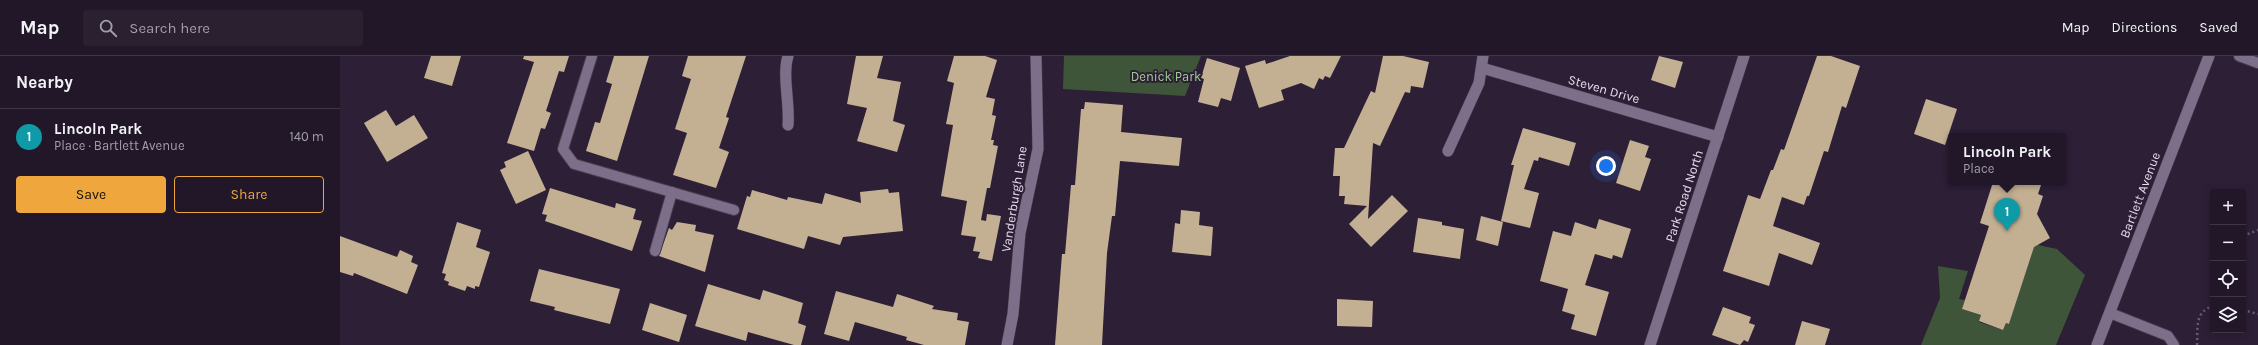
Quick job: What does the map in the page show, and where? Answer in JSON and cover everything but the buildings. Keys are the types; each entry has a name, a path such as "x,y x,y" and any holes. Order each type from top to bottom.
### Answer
{"street":[{"path":"788,56 786,64 790,109 788,125"},
{"name":"Vanderburgh Lane","path":"1007,345 1013,314 1020,233 1038,149 1036,56"},
{"path":"1448,151 1479,83 1483,56"},
{"name":"Park Road North","path":"1650,345 1744,56"},
{"name":"Bartlett Avenue","path":"2097,345 2209,56"},
{"name":"Steven Drive","path":"1482,68 1718,137"}],"lane":[{"path":"592,56 563,149 574,164 734,210"},
{"path":"2239,56 2258,62"},
{"path":"655,250 672,192"},
{"path":"2110,313 2168,336 2174,345"}],"path":[{"path":"2246,235 2258,230"},
{"path":"2197,345 2197,321 2200,314 2210,308"},
{"path":"2246,311 2258,314"}],"green space":[{"name":"Denick Park","path":"1064,56 1201,56 1185,96 1063,89"},
{"path":"2038,242 2038,245 2057,249 2085,275 2056,345 1921,345 1940,298 1938,266 1968,271 1959,299 1965,300 1962,309 1981,315 1979,322 2003,330 2006,323 2009,324 2035,243"}],"place":[{"name":"Lincoln Park","path":"2007,231"}]}
